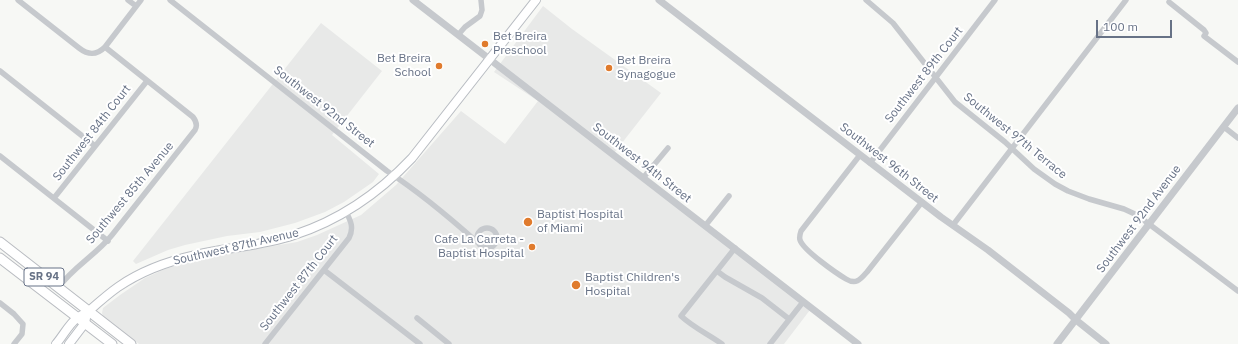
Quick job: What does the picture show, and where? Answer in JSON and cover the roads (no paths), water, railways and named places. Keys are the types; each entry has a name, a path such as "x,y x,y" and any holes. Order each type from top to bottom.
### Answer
{"main road":[{"name":"Southwest 87th Avenue","path":"88,312 118,287 156,267 196,255 266,243 289,237 320,225 346,212 371,196 394,176 423,144 536,0"},
{"name":"SR 94","path":"0,242 131,344"},
{"name":"SR 94","path":"0,258 112,344"},
{"path":"56,344 88,312"},
{"path":"69,344 81,320"}],"street":[{"path":"18,0 85,52 96,54 105,47 141,0"},
{"path":"128,0 136,6"},
{"name":"Southwest 92nd Street","path":"170,0 394,176 405,183 477,242"},
{"name":"Southwest 94th Street","path":"413,0 858,344"},
{"path":"458,35 465,27 480,16 482,10 481,0"},
{"name":"Southwest 96th Street","path":"659,0 860,155 994,254 1106,344"},
{"name":"Southwest 97th Terrace","path":"866,0 893,23 936,76 947,94 955,102 1038,171 1055,184 1068,191 1124,209 1137,215 1238,292"},
{"name":"Southwest 89th Court","path":"870,162 995,0"},
{"path":"953,225 1126,0"},
{"path":"1169,2 1204,30 1206,33 1204,36 1238,62"},
{"path":"105,47 147,80"},
{"path":"0,71 95,146"},
{"name":"Southwest 85th Avenue","path":"58,288 67,276 108,241 195,130 197,124 193,117 147,80"},
{"name":"Southwest 84th Court","path":"54,198 147,80"},
{"name":"Southwest 92nd Avenue","path":"1057,344 1238,108"},
{"path":"1224,127 1238,138"},
{"path":"643,178 668,148"},
{"path":"860,155 801,231 800,238 802,245 843,277 852,282 858,282 922,202"},
{"path":"0,156 108,241"},
{"path":"705,226 729,196"},
{"name":"Southwest 87th Court","path":"265,344 351,234 352,224 346,212"},
{"path":"464,230 478,232 484,229 490,229 495,233 496,239 494,244 489,248 482,247 477,242 478,232"},
{"path":"722,344 710,335 693,326 681,316 735,248"},
{"path":"324,270 420,344"},
{"path":"717,271 759,296 789,319"},
{"path":"770,344 803,302"},
{"path":"0,303 18,318 23,327 22,334 14,344"},
{"path":"417,318 450,344"}],"place":[{"name":"Bet Breira Preschool","path":"485,44"},
{"name":"Bet Breira School","path":"439,66"},
{"name":"Bet Breira Synagogue","path":"609,68"},
{"name":"Baptist Hospital of Miami","path":"528,222"},
{"name":"Cafe La Carreta - Baptist Hospital","path":"532,247"},
{"name":"Baptist Children's Hospital","path":"576,285"}]}
